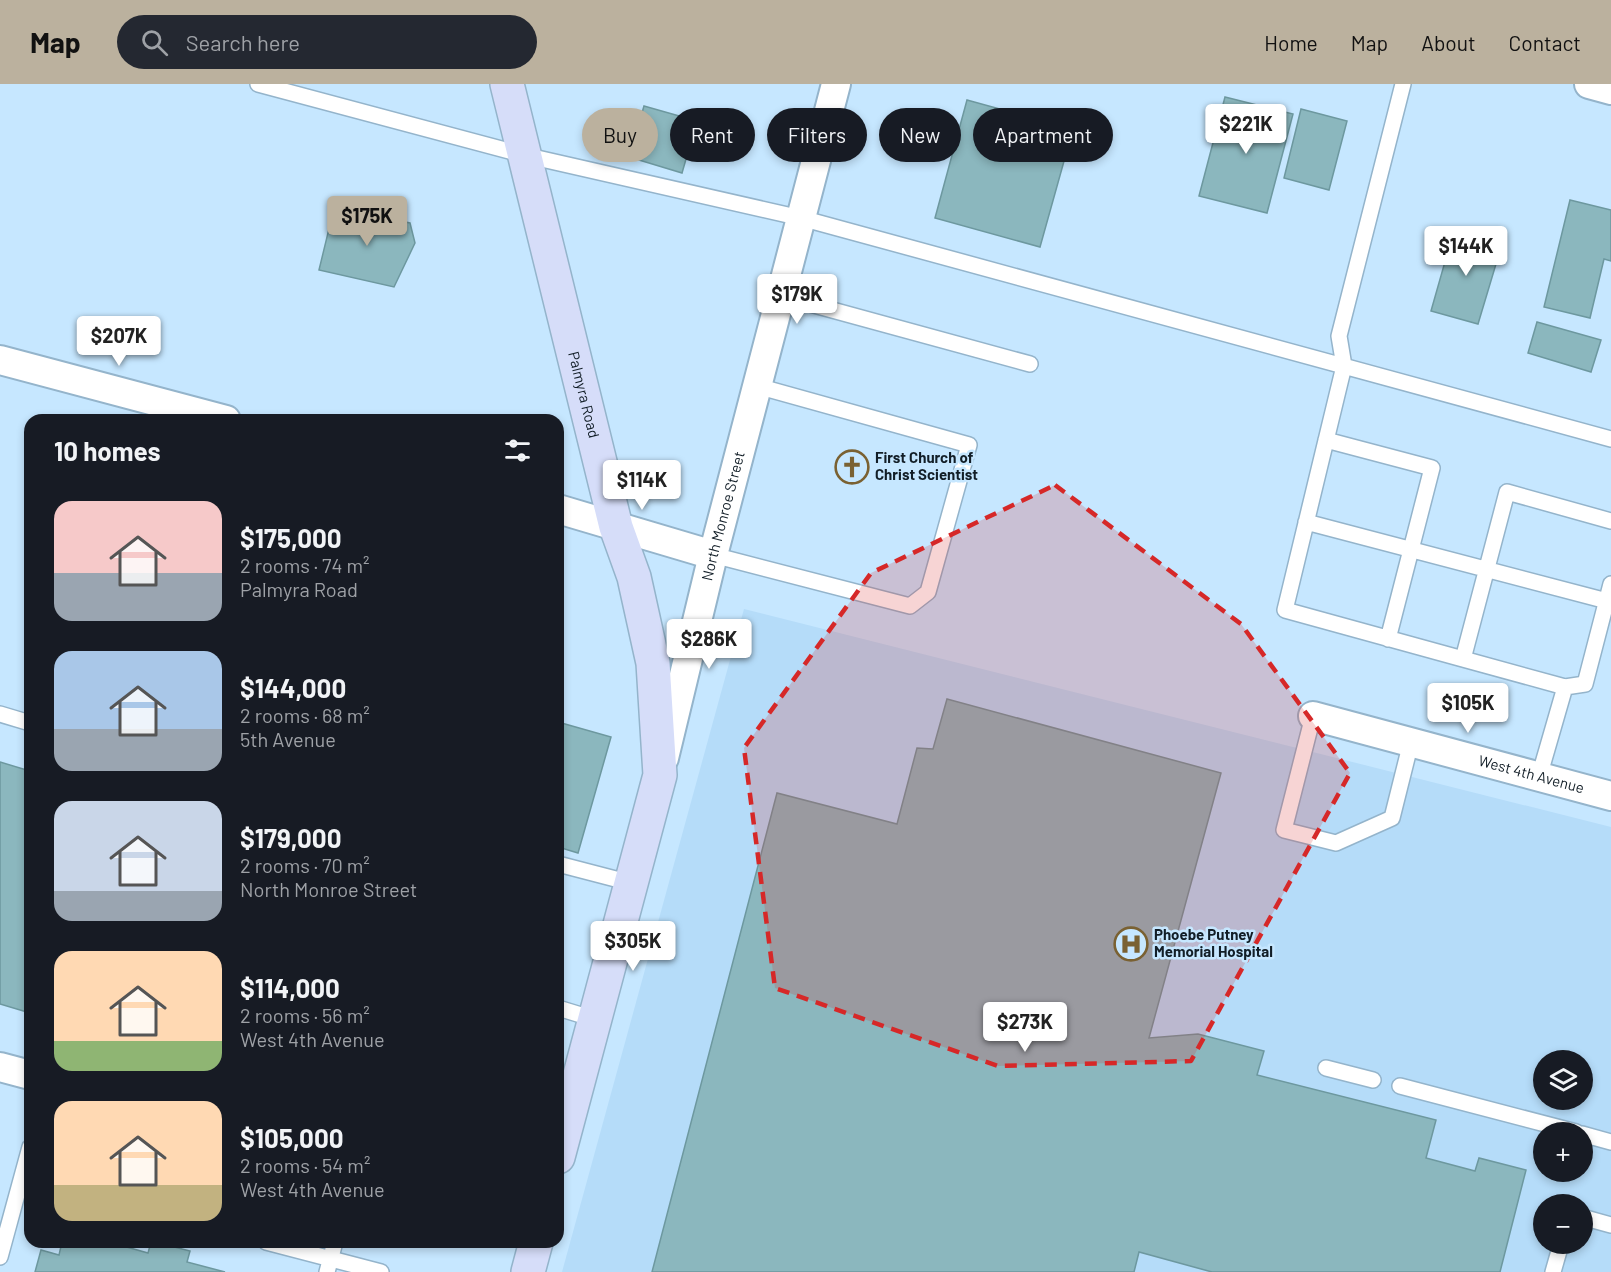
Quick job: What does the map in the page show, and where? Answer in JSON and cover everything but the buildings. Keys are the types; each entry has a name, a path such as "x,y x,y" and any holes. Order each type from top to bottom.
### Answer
{"main road":[{"name":"Palmyra Road","path":"507,84 616,527 634,577 653,663 660,775"},
{"name":"North Monroe Street","path":"564,1134 660,775"},
{"path":"528,1272 534,1248"}],"street":[{"name":"North Monroe Street","path":"660,775 713,555 836,84"},
{"path":"1589,84 1611,90"},
{"path":"0,360 203,414"},
{"path":"564,511 713,555"},
{"name":"West 4th Avenue","path":"1313,716 1611,796"},
{"path":"0,1067 24,1073"}],"lane":[{"path":"258,84 524,155 801,218 1611,438"},
{"path":"1403,84 1339,336 1344,366 1285,610 1564,687 1585,684 1611,584"},
{"path":"781,296 1030,364"},
{"path":"713,555 910,606 928,592 969,445 757,386"},
{"path":"1326,440 1432,468 1388,639"},
{"path":"1463,659 1508,492 1611,520"},
{"path":"1306,522 1606,601"},
{"path":"1539,777 1564,687"},
{"path":"0,714 24,721"},
{"path":"1313,716 1284,830 1336,843 1392,818 1411,742"},
{"path":"564,866 631,883"},
{"path":"564,1010 594,1019"},
{"path":"1326,1068 1373,1080"},
{"path":"1400,1086 1538,1122"},
{"path":"1593,1137 1611,1142"},
{"path":"0,1257 24,1185"},
{"path":"1593,1220 1611,1225"},
{"path":"282,1248 329,1265 381,1272"},
{"path":"329,1265 333,1248"},
{"path":"1553,1272 1558,1254"}],"highlighted area":[{"path":"1055,485 1241,624 1350,773 1191,1061 998,1066 775,988 744,748 871,573"}],"shaded area":[{"name":"Phoebe Putney Memorial Hospital","path":"744,609 1611,827 1611,1272 562,1272"}],"place":[{"name":"First Church of Christ Scientist","path":"852,467"},
{"name":"Phoebe Putney Memorial Hospital","path":"1131,944"}]}
